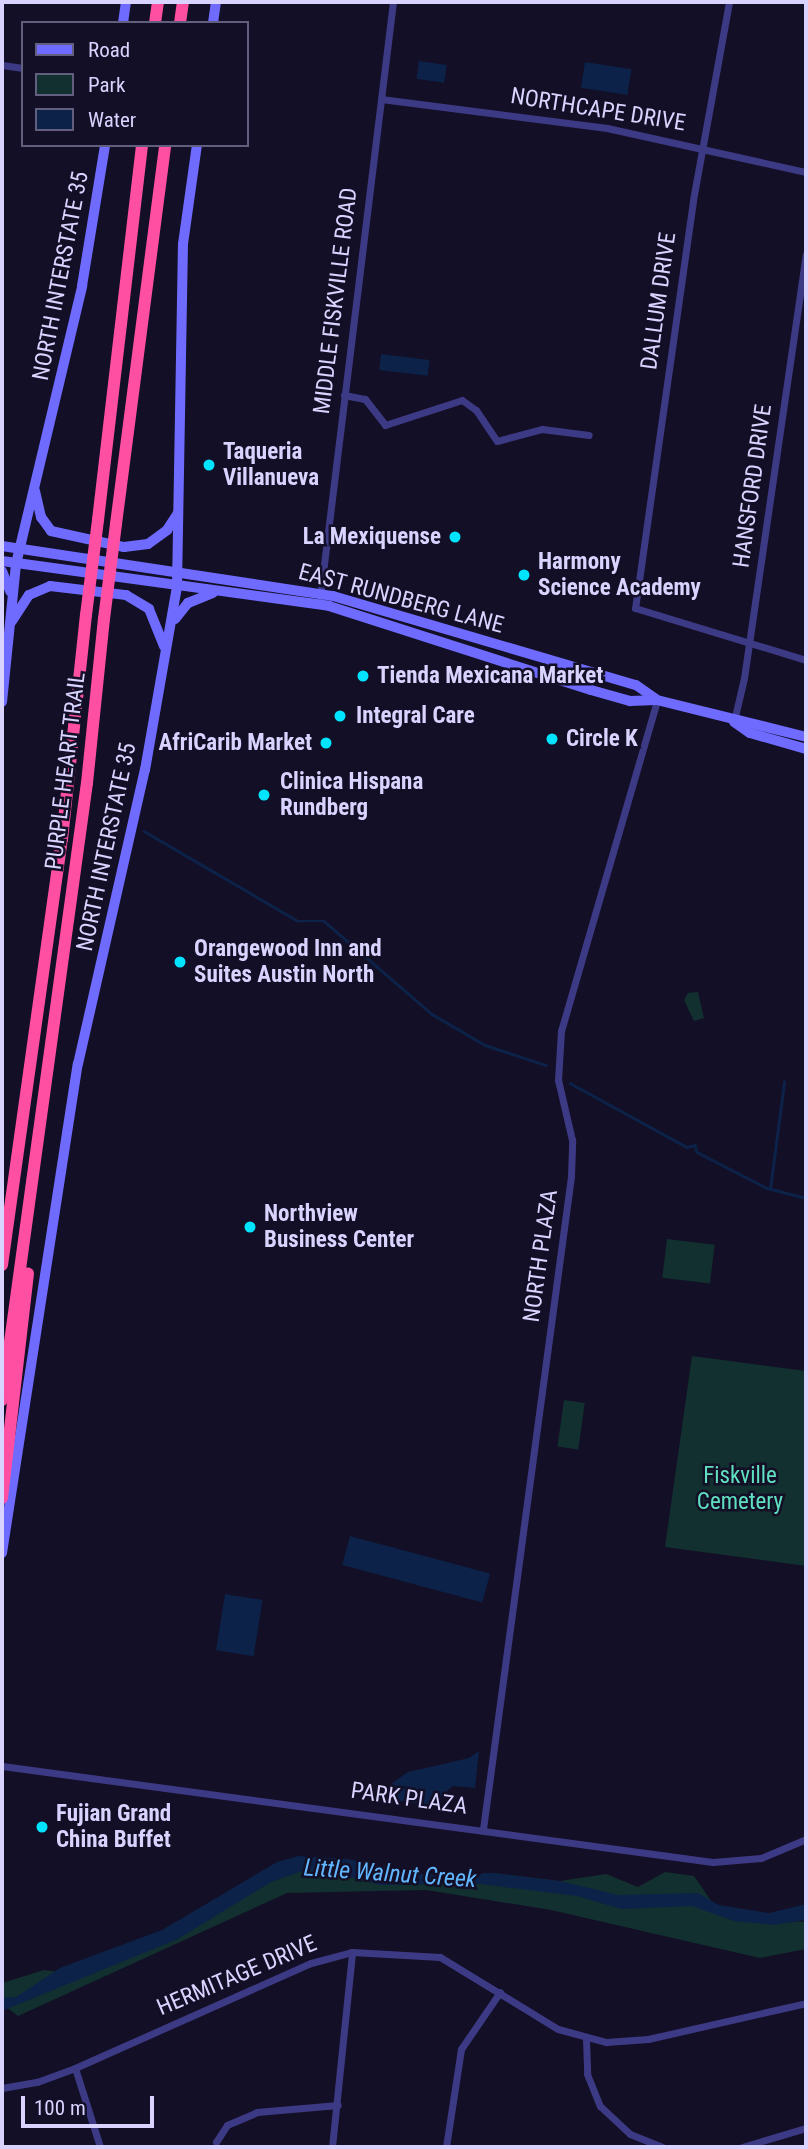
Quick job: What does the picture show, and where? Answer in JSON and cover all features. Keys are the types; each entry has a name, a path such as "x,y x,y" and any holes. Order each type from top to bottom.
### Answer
{"highway":[{"path":"155,21 158,2"},
{"path":"180,21 183,2"},
{"name":"PURPLE HEART TRAIL","path":"2,1265 62,839 142,147"},
{"name":"PURPLE HEART TRAIL","path":"2,1400 87,783 104,619 165,147"},
{"path":"2,1499 28,1278 27,1223"}],"main road":[{"path":"123,21 126,2"},
{"path":"213,21 216,2"},
{"name":"NORTH INTERSTATE 35","path":"2,702 16,564 92,240 105,147"},
{"name":"NORTH INTERSTATE 35","path":"2,1553 78,1064 145,771 177,586 183,244 197,147"},
{"path":"34,487 45,524 62,536 137,546 160,536 178,513"},
{"name":"EAST RUNDBERG LANE","path":"2,546 320,593 636,685 657,700"},
{"name":"EAST RUNDBERG LANE","path":"2,561 318,604 630,701 657,700 734,721 753,721 806,737"},
{"path":"2,571 12,598"},
{"path":"9,628 29,595 50,586 66,586 126,595 139,601 155,618 166,649"},
{"path":"171,625 188,603 216,592"},
{"name":"EAST RUNDBERG LANE","path":"734,721 750,733 806,749"}],"street":[{"name":"MIDDLE FISKVILLE ROAD","path":"318,604 393,2"},
{"name":"DALLUM DRIVE","path":"729,2 704,147 635,608 750,643"},
{"path":"2,65 21,68"},
{"name":"NORTHCAPE DRIVE","path":"381,99 607,128 704,147 806,172"},
{"name":"HANSFORD DRIVE","path":"734,721 750,643 806,255"},
{"path":"344,395 365,399 385,425 462,400 476,410 497,441 542,429 589,435"},
{"path":"750,643 806,660"},
{"name":"NORTH PLAZA","path":"483,1829 571,1175 572,1140 558,1080 561,1031 657,700"},
{"name":"PARK PLAZA","path":"2,1766 713,1862 761,1858 806,1839"},
{"path":"332,2147 352,1952"},
{"name":"HERMITAGE DRIVE","path":"2,2088 37,2082 75,2068 311,1963 352,1952 440,1957 558,2029 586,2039 648,2039 806,2003"},
{"path":"446,2147 461,2049 500,1992"},
{"path":"586,2039 587,2074 600,2106 630,2134 663,2147"},
{"path":"75,2068 100,2147"},
{"path":"216,2142 228,2125 257,2112 338,2105"},
{"path":"742,2147 768,2144 806,2128"}],"green space":[{"path":"698,992 704,1018 694,1021 684,1000 688,993"},
{"path":"667,1239 715,1245 710,1284 662,1278"},
{"name":"Fiskville Cemetery","path":"692,1356 806,1371 806,1566 665,1547"},
{"path":"564,1400 585,1403 578,1449 557,1447"},
{"path":"292,1858 418,1874 493,1873 560,1881 606,1874 638,1887 665,1872 694,1876 712,1902 737,1918 806,1922 806,1949 760,1958 551,1910 426,1890 287,1893 18,2016 2,2004 2,1983 44,1970 58,1972 140,1942 212,1907"}],"water":[{"path":"419,61 447,65 444,83 416,79"},
{"path":"585,62 631,69 627,95 581,88"},
{"path":"381,354 430,360 428,376 379,370"},
{"path":"350,1536 490,1574 482,1603 342,1565"},
{"path":"225,1594 263,1600 254,1656 216,1650"},
{"path":"479,1751 475,1788 453,1786 442,1795 440,1807 388,1799 391,1784 408,1772 469,1758"},
{"name":"Little Walnut Creek","path":"298,1856 348,1859 418,1874 493,1873 560,1881 618,1895 698,1893 719,1905 769,1913 806,1904 806,1920 773,1925 734,1921 692,1906 621,1909 577,1896 481,1884 380,1885 328,1871 303,1871 271,1882 178,1939 2,2011 2,1998 16,1997 60,1968 162,1930 277,1862"}],"waterway":[{"path":"144,831 298,921 324,921 432,1014 485,1045 546,1065"},
{"path":"770,1189 784,1082"},
{"path":"570,1083 687,1147 695,1145 697,1152 767,1188 806,1198"}],"place":[{"name":"Taqueria Villanueva","path":"209,465"},
{"name":"La Mexiquense","path":"455,537"},
{"name":"Harmony Science Academy","path":"524,575"},
{"name":"Tienda Mexicana Market","path":"363,676"},
{"name":"Integral Care","path":"340,716"},
{"name":"Circle K","path":"552,739"},
{"name":"AfriCarib Market","path":"326,743"},
{"name":"Clinica Hispana Rundberg","path":"264,795"},
{"name":"Orangewood Inn and Suites Austin North","path":"180,962"},
{"name":"Northview Business Center","path":"250,1227"},
{"name":"Fujian Grand China Buffet","path":"42,1827"}]}
